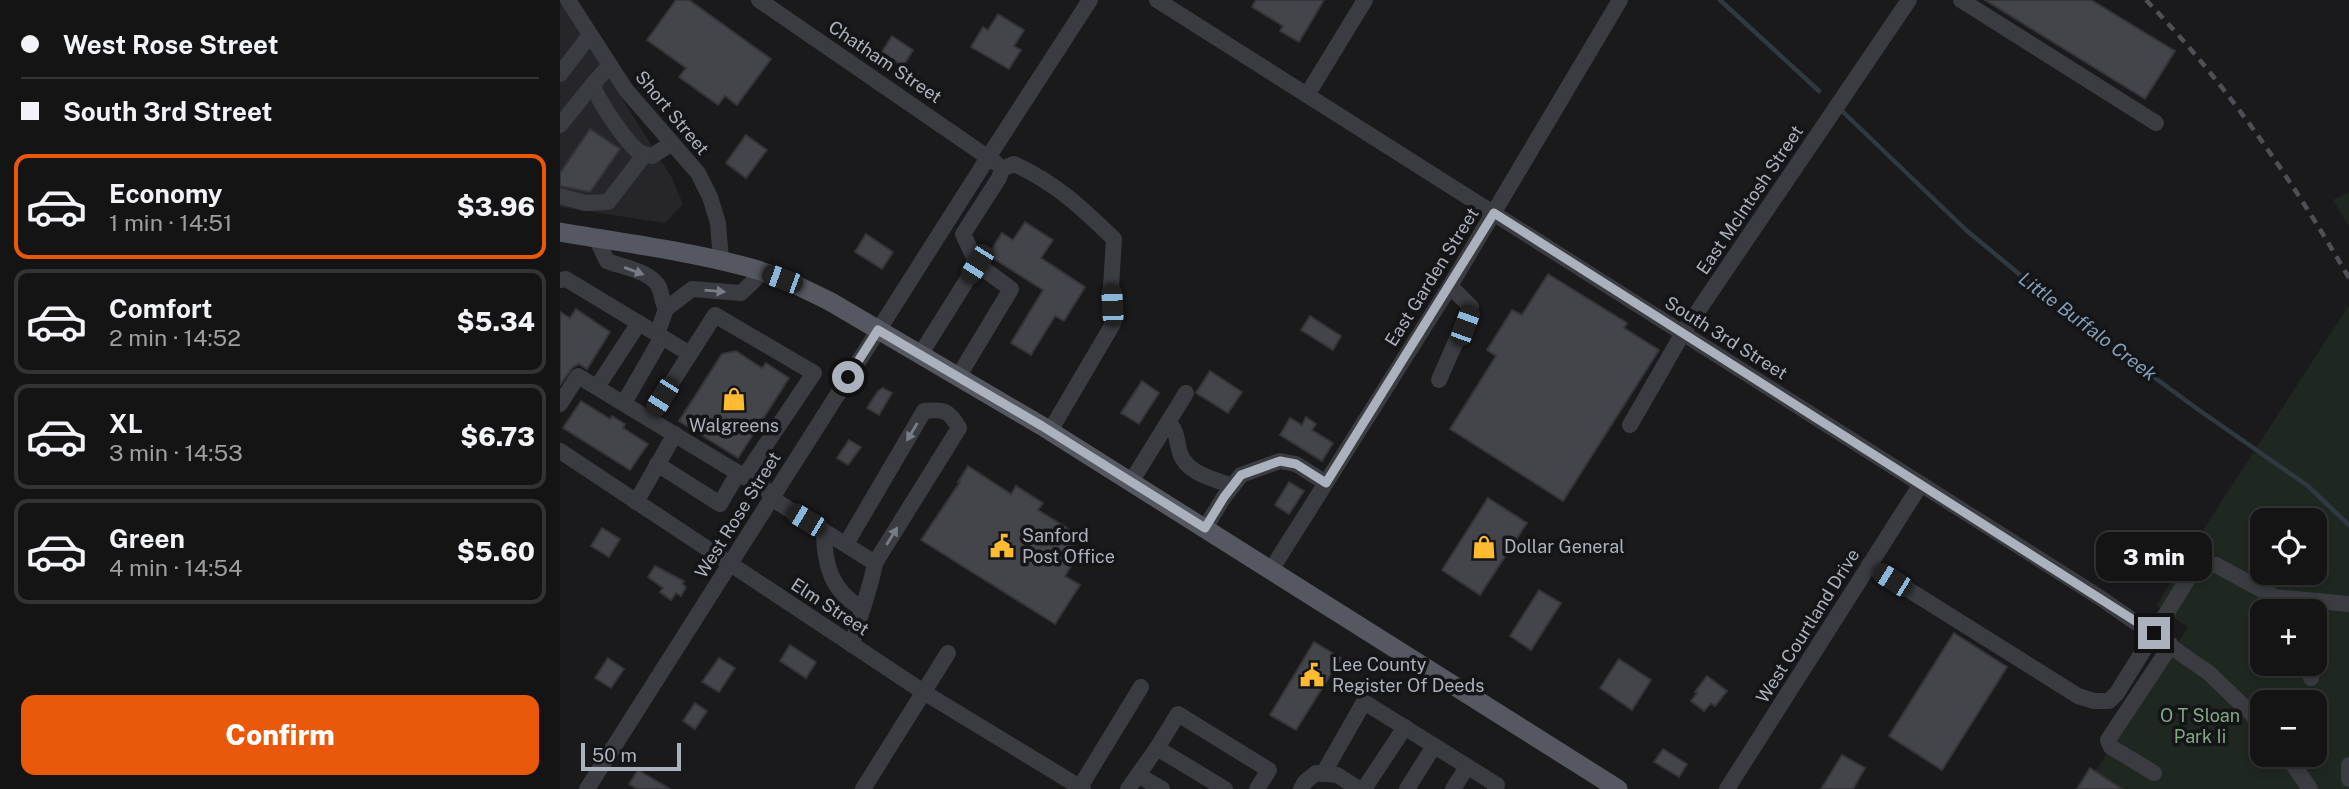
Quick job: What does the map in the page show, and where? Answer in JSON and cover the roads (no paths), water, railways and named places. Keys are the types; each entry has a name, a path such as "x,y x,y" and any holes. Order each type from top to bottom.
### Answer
{"main road":[{"path":"560,232 720,261 763,272 800,286 1050,431 1618,789"}],"street":[{"name":"Short Street","path":"568,0 626,90 698,173 710,197 718,223 720,261"},
{"name":"Chatham Street","path":"759,0 989,156 1002,169"},
{"name":"West Rose Street","path":"587,789 1090,0"},
{"name":"South 3rd Street","path":"1157,0 2154,633 2209,673 2250,712"},
{"path":"1307,95 1366,0"},
{"name":"East Garden Street","path":"1271,570 1450,286 1620,0"},
{"name":"East McIntosh Street","path":"1630,425 1683,333 1909,0"},
{"path":"1961,0 2156,123"},
{"path":"560,74 590,35"},
{"path":"560,125 610,65"},
{"path":"593,84 598,100 640,153 652,156 672,143"},
{"path":"560,196 585,203 608,202 645,154"},
{"path":"958,377 1011,289 977,264 963,234 1002,169 1014,164 1040,176 1077,202 1114,239 1111,286 1113,324 1050,431"},
{"path":"596,238 607,261 655,281 666,309 659,336 624,403"},
{"path":"920,355 977,264"},
{"path":"666,309 692,289 741,293 763,272"},
{"path":"560,280 566,279 690,354"},
{"path":"1439,380 1471,307 1450,286"},
{"path":"649,418 715,315 814,373 720,504 657,464"},
{"path":"597,387 639,323"},
{"path":"560,404 579,376 741,475 875,563"},
{"path":"1131,482 1186,393"},
{"path":"846,544 925,411 941,409 953,416 959,428 875,563 871,586 852,645"},
{"path":"1169,422 1177,434 1185,463 1197,473 1233,486"},
{"path":"636,502 675,434"},
{"name":"Elm Street","path":"560,451 925,693 1081,788"},
{"path":"1205,528 1241,475 1280,461 1296,464 1326,483"},
{"name":"West Courtland Drive","path":"1727,789 1921,484"},
{"path":"824,531 824,549 830,575 845,597 862,608"},
{"path":"1869,565 2078,696 2094,701 2109,701 2117,693 2189,577 2204,566 2216,565 2267,599"},
{"path":"2327,602 2349,604"},
{"path":"2154,773 2111,747 2108,740 2171,645"},
{"path":"863,789 948,653"},
{"path":"1081,788 1141,687"},
{"path":"1323,774 1364,702 1497,785 1495,789"},
{"path":"1128,789 1178,714 1269,770 1257,789"},
{"path":"1301,789 1316,773 1337,775 1361,789 1405,727"},
{"path":"1407,789 1434,746"},
{"path":"1157,748 1225,789"},
{"path":"2349,765 2349,779"},
{"path":"1454,789 1467,766"},
{"path":"2295,767 2309,789"},
{"path":"1139,775 1162,789"}],"waterway":[{"name":"Little Buffalo Creek","path":"1720,0 1819,91"},
{"name":"Little Buffalo Creek","path":"1841,110 1966,230 2065,312 2308,486 2349,525"}],"railway":[{"path":"2146,0 2203,64 2256,133 2349,278"}],"place":[{"name":"Walgreens","path":"734,399"},
{"name":"Sanford Post Office","path":"1002,546"},
{"name":"Dollar General","path":"1484,547"},
{"name":"Lee County Register Of Deeds","path":"1312,675"}],"park label":[{"name":"O T Sloan Park Ii","path":"2200,726"}]}
